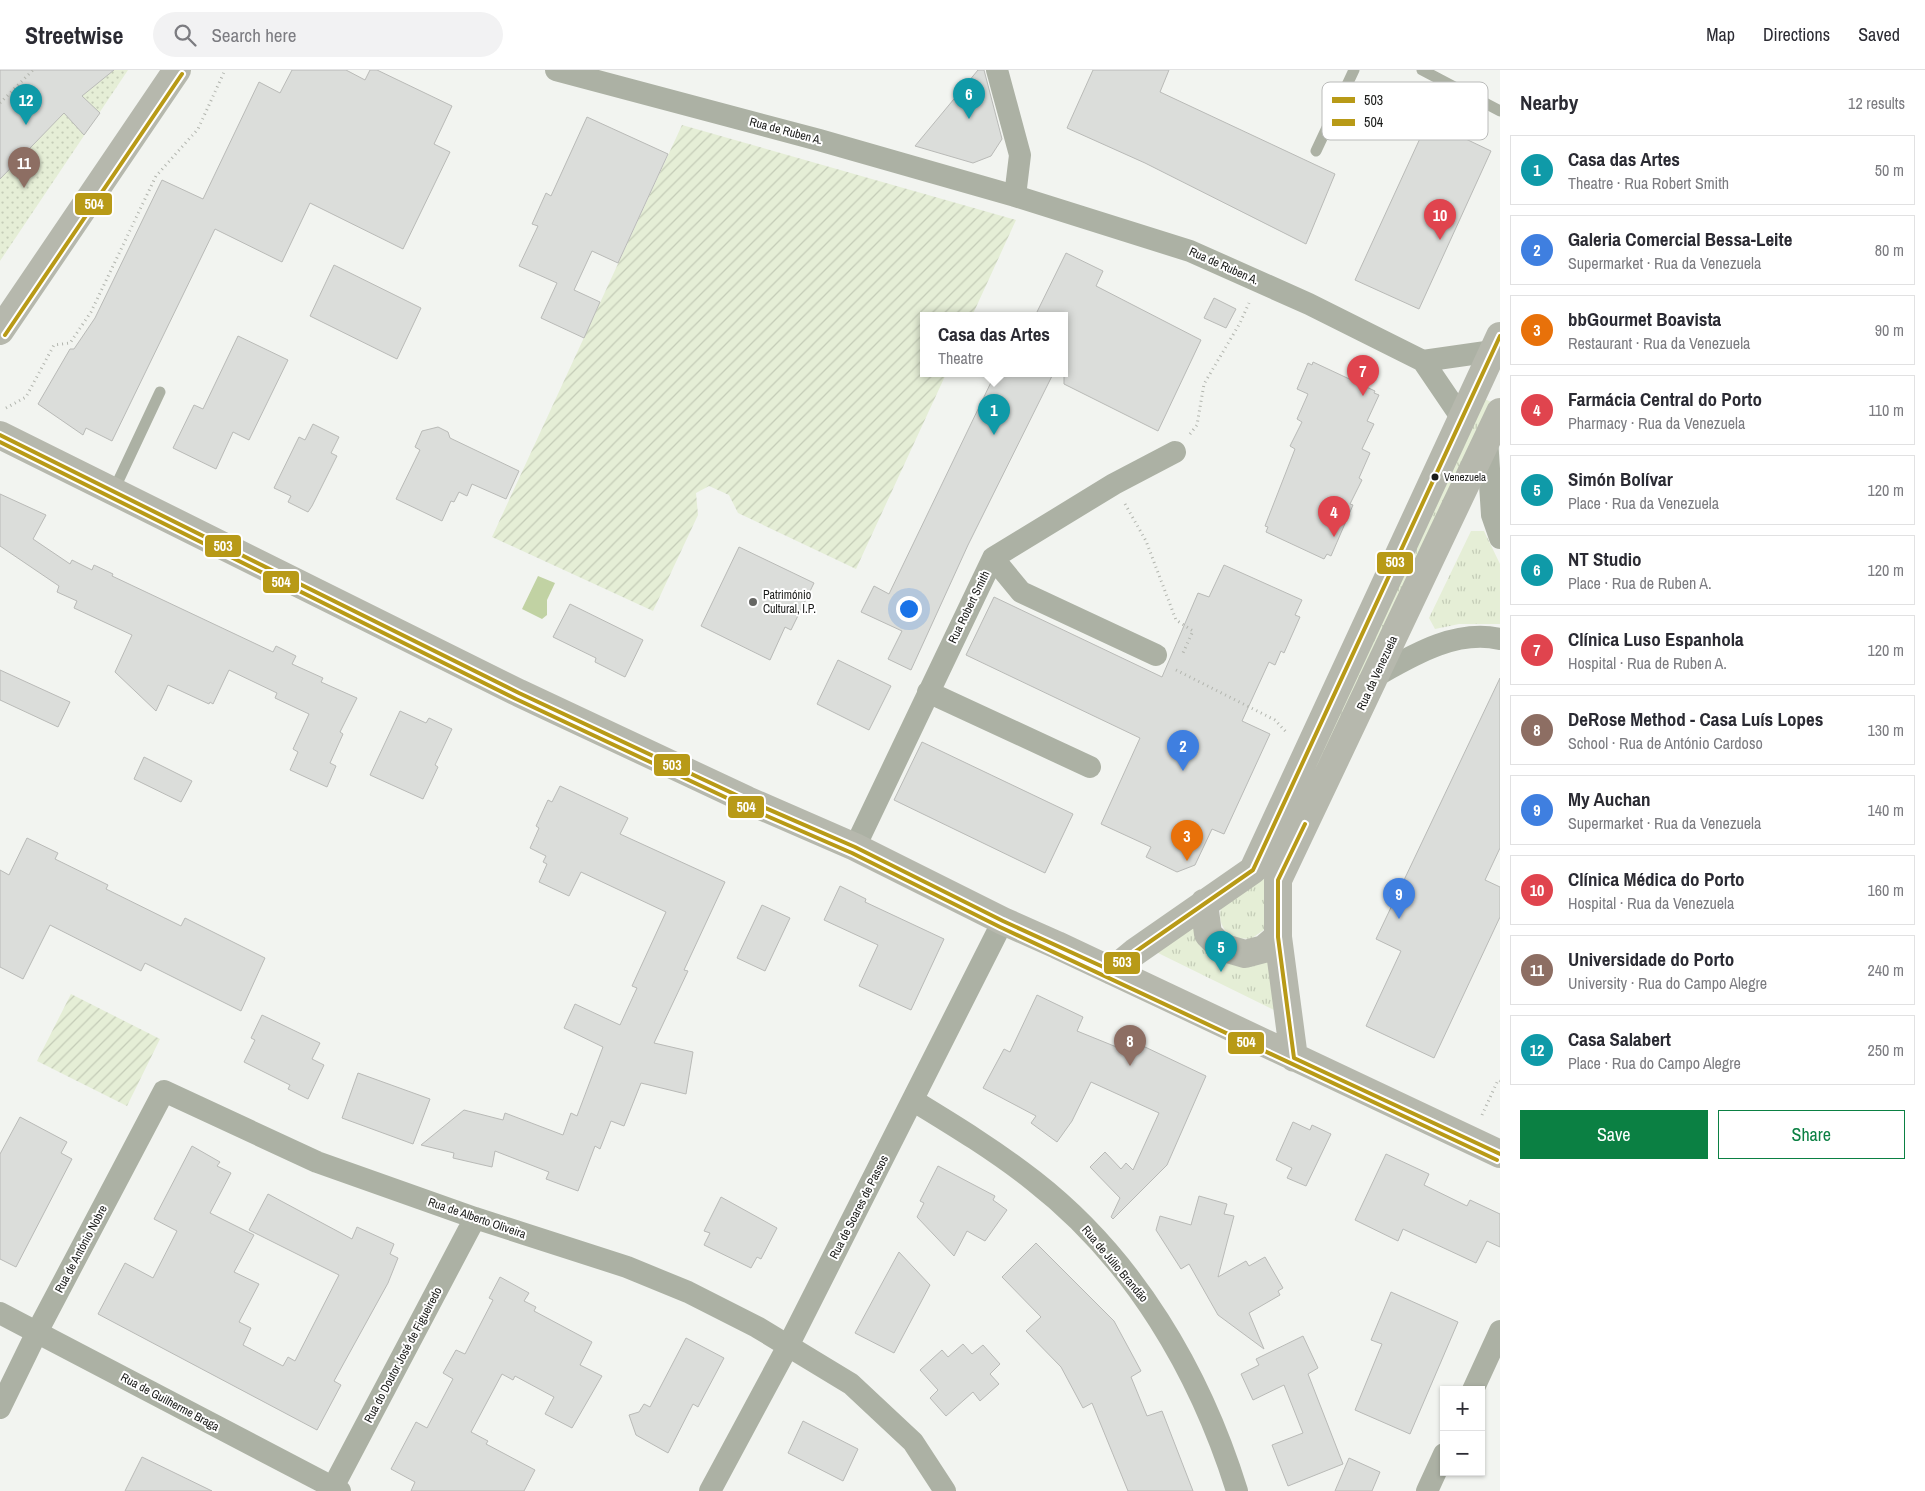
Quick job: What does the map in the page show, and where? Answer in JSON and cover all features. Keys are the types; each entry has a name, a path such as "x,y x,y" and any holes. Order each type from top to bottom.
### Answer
{"street":[{"path":"0,331 177,70"},
{"name":"Rua de Ruben A.","path":"556,70 819,140 1015,196 1190,251 1309,304 1423,361 1461,417"},
{"path":"997,70 1020,155 1015,196"},
{"path":"1423,361 1496,344"},
{"path":"1112,971 1135,952 1253,870 1496,344"},
{"name":"Rua da Venezuela","path":"1294,1058 1278,937 1278,880 1500,412"},
{"path":"0,435 519,693 747,800 855,846 1003,921 1500,1154"},
{"path":"1487,438 1492,515 1500,538"},
{"name":"Rua Robert Smith","path":"855,846 993,558 1114,484 1175,452"},
{"path":"993,558 1021,592 1156,655"},
{"path":"1376,676 1434,646 1485,636 1500,639"},
{"path":"928,692 1090,767"},
{"path":"1204,903 1208,934 1221,947 1245,954 1264,949 1278,937"},
{"name":"Rua de Soares de Passos","path":"710,1491 788,1346 914,1101 1003,921"},
{"name":"Rua de Alberto Oliveira","path":"164,1091 317,1162 475,1218 627,1267 688,1292 757,1327 851,1384 882,1411 914,1442 945,1491"},
{"name":"Rua de António Nobre","path":"0,1408 37,1332 164,1091"},
{"name":"Rua de Júlio Brandão","path":"914,1101 981,1143 1035,1181 1082,1224 1153,1308 1191,1374 1222,1443 1237,1491"},
{"name":"Rua do Doutor José de Figueiredo","path":"335,1490 475,1218"},
{"name":"Rua de Guilherme Braga","path":"0,1313 335,1490"},
{"path":"1475,1386 1500,1331"},
{"path":"1427,1491 1440,1463"}],"lane":[{"path":"1348,82 1354,70"},
{"path":"1425,71 1446,82"},
{"path":"1488,105 1500,111"},
{"path":"1316,151 1322,138"},
{"path":"114,492 160,392"}],"path":[{"path":"0,103 33,70"},
{"path":"6,408 26,397 54,345 70,344 91,312 156,176 198,129 226,70"},
{"path":"1175,452 1197,425 1204,384 1240,323 1258,282"},
{"path":"1114,484 1146,541 1176,620 1193,630 1176,669 1274,720 1307,752"},
{"path":"1471,1140 1498,1080 1500,1081"}],"green space":[{"path":"0,70 128,70 0,261"},
{"path":"682,125 1016,220 974,312 920,312 920,377 945,377 856,569 738,513 729,495 709,486 696,493 698,515 653,611 492,537"},
{"path":"1485,399 1491,402 1274,859 1265,929 1251,939 1233,938 1222,924 1220,916 1221,907"},
{"path":"1471,531 1484,531 1500,564 1500,624 1459,624 1435,629 1429,618"},
{"path":"1193,925 1210,948 1224,961 1240,965 1269,961 1274,1010 1154,951"},
{"path":"71,994 160,1039 127,1106 37,1061"}],"shaded area":[{"path":"538,576 555,583 547,600 547,615 542,619 522,609"}],"building":[{"path":"0,70 114,70 82,96 100,113 84,135 64,113 0,179"},
{"path":"292,70 346,70 365,80 370,70 377,70 452,106 434,144 450,152 403,249 310,203 282,262 215,229 112,441 86,428 83,435 38,404 70,349 74,349 95,318 162,180 203,199 259,82 280,93"},
{"path":"978,70 984,70 1002,139 991,156 973,163 915,146"},
{"path":"1093,70 1169,70 1160,92 1335,174 1306,244 1145,163 1067,128"},
{"path":"587,117 668,154 618,263 592,251 574,290 600,302 584,338 541,318 557,283 519,266 538,226 532,224 546,193 551,196"},
{"path":"1419,140 1468,140 1491,151 1419,309 1355,280"},
{"path":"1066,253 1103,271 1096,286 1201,340 1158,431 1064,384 1064,377 1068,377 1068,312 1037,312"},
{"path":"334,265 421,308 397,359 310,316"},
{"path":"1214,298 1236,309 1226,328 1204,318"},
{"path":"238,336 288,360 249,440 233,432 216,469 173,448 194,405 203,409"},
{"path":"1313,362 1375,391 1374,393 1379,395 1367,421 1374,424 1362,449 1370,453 1359,478 1362,480 1350,504 1353,505 1331,556 1327,554 1324,559 1266,532 1268,527 1265,526 1295,449 1290,446 1302,422 1297,419 1308,394 1297,389 1308,363 1312,365"},
{"path":"994,377 1052,377 968,545 911,670 888,659 902,631 861,612 874,586 889,594"},
{"path":"313,424 339,437 331,453 337,456 308,512 288,502 291,496 274,488 299,437 305,440"},
{"path":"438,427 448,432 450,438 519,471 506,499 472,484 467,496 459,492 454,502 451,501 442,521 396,499 420,450 415,447 422,431"},
{"path":"0,494 46,515 33,539 70,564 72,560 92,570 94,565 113,574 112,576 273,652 276,646 296,656 292,664 323,678 321,682 357,698 340,732 343,734 330,763 336,766 327,787 290,770 298,752 293,749 309,714 275,698 277,693 229,670 213,704 210,702 209,704 168,685 156,711 115,672 132,635 74,608 77,601 57,592 59,586 0,546"},
{"path":"739,547 814,583 791,630 785,627 770,660 701,626"},
{"path":"1224,565 1302,600 1295,615 1300,617 1284,653 1281,651 1275,665 1269,662 1242,721 1270,734 1224,834 1212,829 1195,865 1177,872 1146,857 1151,847 1101,824 1140,738 966,655 994,597 1162,677 1198,593 1209,597"},
{"path":"570,604 643,640 625,677 595,662 596,658 553,637"},
{"path":"838,660 891,686 869,730 817,704"},
{"path":"0,670 70,702 58,727 0,700"},
{"path":"1500,678 1500,848 1485,880 1500,887 1500,917 1434,1058 1366,1026 1401,951 1376,939"},
{"path":"400,711 426,723 429,718 452,729 435,765 438,767 423,799 370,775"},
{"path":"922,742 1073,814 1045,873 894,800"},
{"path":"144,757 192,781 181,802 134,779"},
{"path":"560,786 628,818 620,834 725,882 684,970 688,971 654,1043 693,1052 686,1094 641,1083 624,1126 611,1121 600,1149 595,1146 578,1191 546,1179 549,1172 495,1151 492,1167 453,1158 454,1153 421,1145 464,1110 503,1120 505,1113 563,1135 571,1113 577,1116 603,1047 564,1028 575,1004 620,1025 637,988 632,986 666,912 581,872 569,896 539,882 547,864 543,862 546,856 530,848 539,828 536,826 548,800 552,802"},
{"path":"27,838 58,853 55,859 108,885 106,889 181,926 185,918 265,958 241,1011 145,963 141,971 50,925 23,979 0,967 0,870 9,875"},
{"path":"840,886 866,899 865,902 944,939 911,1010 859,986 878,945 824,920"},
{"path":"762,905 790,918 765,971 737,958"},
{"path":"1037,995 1083,1017 1077,1031 1119,1048 1124,1037 1206,1076 1167,1165 1113,1219 1111,1217 1120,1198 1090,1167 1105,1152 1121,1169 1126,1163 1133,1170 1159,1113 1091,1082 1072,1121 1057,1142 1031,1123 1036,1116 983,1088 1004,1049 1010,1052"},
{"path":"262,1015 320,1043 312,1059 324,1065 308,1099 288,1089 290,1085 244,1062 255,1040 251,1038"},
{"path":"358,1073 430,1099 413,1144 342,1118"},
{"path":"20,1117 67,1142 61,1153 72,1159 16,1267 0,1259 0,1154"},
{"path":"1293,1122 1310,1130 1312,1125 1331,1134 1306,1186 1287,1178 1292,1168 1276,1160"},
{"path":"192,1146 220,1162 217,1166 231,1173 210,1213 254,1235 234,1272 259,1284 239,1322 251,1328 243,1345 283,1366 288,1357 295,1361 339,1275 249,1230 268,1194 352,1239 357,1227 394,1244 390,1254 398,1258 388,1283 334,1381 341,1385 317,1430 98,1314 125,1263 153,1278 177,1231 154,1219"},
{"path":"1386,1154 1429,1174 1424,1185 1467,1206 1470,1200 1500,1214 1500,1247 1487,1241 1476,1263 1403,1229 1398,1241 1355,1220"},
{"path":"938,1166 995,1196 993,1200 1007,1210 985,1241 967,1231 954,1256 917,1217 924,1203 920,1201"},
{"path":"1199,1196 1227,1204 1224,1214 1234,1216 1218,1277 1246,1261 1249,1266 1265,1257 1283,1288 1278,1291 1280,1295 1249,1313 1264,1349 1218,1315 1189,1264 1181,1269 1156,1230 1160,1216 1191,1225"},
{"path":"721,1197 777,1228 761,1259 757,1257 751,1268 704,1245 710,1233 704,1231"},
{"path":"1036,1243 1114,1321 1141,1371 1131,1377 1147,1416 1162,1411 1193,1491 1128,1491 1092,1403 1083,1408 1061,1367 1026,1331 1041,1317 1002,1277"},
{"path":"899,1252 930,1285 894,1353 855,1333"},
{"path":"500,1277 529,1293 524,1301 536,1307 534,1311 592,1342 580,1365 602,1376 572,1428 545,1414 554,1397 515,1376 513,1380 502,1374 471,1432 488,1441 486,1444 535,1470 524,1491 411,1491 415,1482 391,1469 416,1422 427,1428 453,1379 443,1373 456,1350 465,1354 493,1300 489,1298"},
{"path":"1391,1292 1458,1322 1410,1434 1355,1410 1382,1344 1371,1340"},
{"path":"1303,1336 1318,1368 1308,1374 1343,1464 1288,1486 1272,1445 1303,1433 1284,1385 1253,1400 1241,1374 1259,1365 1256,1359"},
{"path":"686,1338 724,1358 698,1407 693,1404 668,1453 636,1435 629,1415 639,1412 644,1404 650,1407"},
{"path":"963,1344 972,1354 983,1345 1000,1364 990,1374 999,1384 980,1401 973,1392 946,1416 930,1398 938,1390 920,1370 942,1350 948,1357"},
{"path":"803,1421 858,1449 843,1481 788,1453"},
{"path":"142,1457 212,1491 125,1491"},
{"path":"1349,1458 1380,1472 1372,1491 1335,1491"}],"transit line":[{"name":"504","path":"5,335 182,74"},
{"name":"503","path":"0,435 519,693 747,800 855,847 1003,921 1112,971 1135,952 1253,870 1500,336"},
{"name":"504","path":"0,442 516,699 744,806 852,853 1000,927 1497,1160"},
{"name":"503","path":"1305,824 1278,880 1278,937 1294,1058 1500,1154"}],"place":[{"name":"NT Studio","path":"969,119"},
{"name":"Casa Salabert","path":"26,125"},
{"name":"Universidade do Porto","path":"24,188"},
{"name":"Clínica Médica do Porto","path":"1440,240"},
{"name":"Clínica Luso Espanhola","path":"1363,396"},
{"name":"Casa das Artes","path":"994,435"},
{"name":"Venezuela","path":"1435,477"},
{"name":"Farmácia Central do Porto","path":"1334,537"},
{"name":"Património Cultural, I.P.","path":"753,602"},
{"name":"Galeria Comercial Bessa-Leite","path":"1183,771"},
{"name":"bbGourmet Boavista","path":"1187,861"},
{"name":"My Auchan","path":"1399,919"},
{"name":"Simón Bolívar","path":"1221,972"},
{"name":"DeRose Method - Casa Luís Lopes","path":"1130,1066"}]}
